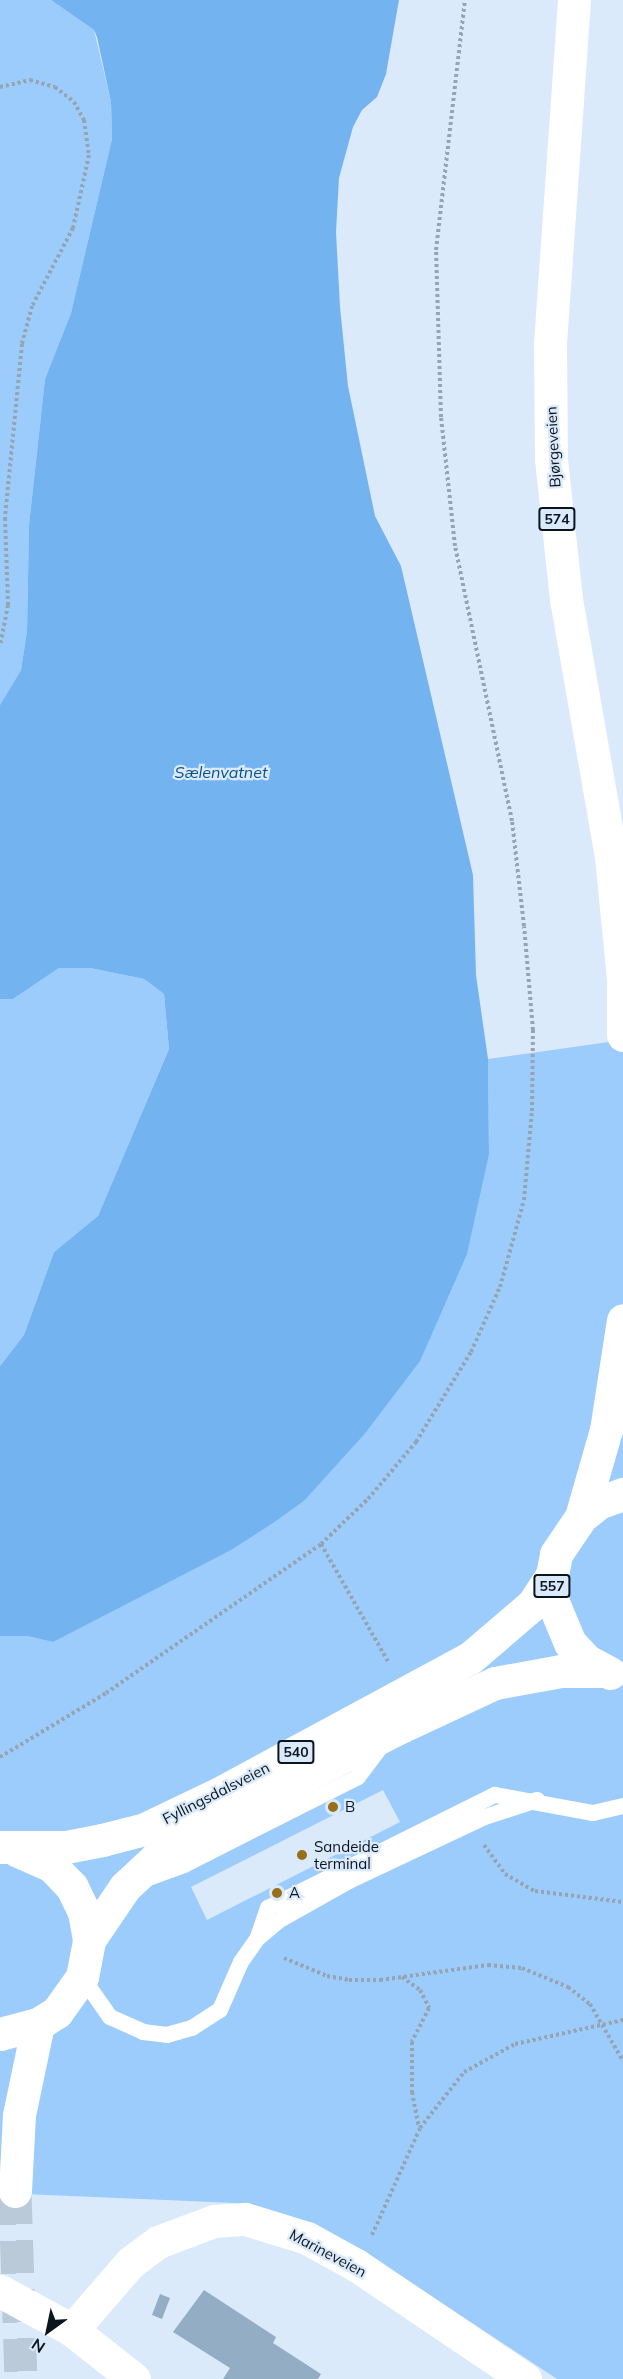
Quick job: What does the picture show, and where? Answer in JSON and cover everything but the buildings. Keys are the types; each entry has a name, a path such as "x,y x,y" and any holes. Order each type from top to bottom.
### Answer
{"main road":[{"name":"Bjørgeveien","path":"574,0 552,298 551,459 566,598 611,857 622,980 623,1035"},
{"path":"581,1517 606,1430 623,1320"},
{"name":"557","path":"614,1674 570,1644 559,1623 552,1600 552,1575 556,1554 581,1517 598,1503 623,1494"},
{"name":"Fyllingsdalsveien","path":"0,1847 66,1847 102,1840 144,1829 218,1794 470,1658 517,1620 552,1575"},
{"name":"Fyllingsdalsveien","path":"89,1940 126,1887 154,1859 187,1837 394,1730 495,1683 561,1671 614,1674"},
{"name":"540","path":"0,1847 28,1853 52,1866 72,1887 84,1912 89,1940 82,1977 57,2012 38,2024 0,2034"},
{"path":"15,2191 20,2115 38,2024"},
{"name":"Marineveien","path":"72,2330 130,2263 158,2242 214,2221 245,2219 307,2238 356,2265 525,2379"},
{"path":"0,2291 72,2330 134,2379"}],"lane":[{"path":"82,1977 110,2017 143,2032 167,2036 192,2028 220,2010 241,1962 258,1938 278,1921 350,1881 486,1817 537,1800 593,1813 623,1806"}],"path":[{"path":"0,1757 106,1693 321,1544 368,1499 416,1442 471,1352 500,1287 524,1200 532,1111 533,1030 512,821 455,546 441,417 436,250 465,0"},
{"path":"0,87 30,80 55,87 74,102 84,120 89,155 73,228 32,306 22,344 5,518 8,605 0,646"},
{"path":"321,1544 390,1666"},
{"path":"480,1840 493,1862 519,1884 556,1896 623,1902"},
{"path":"284,1958 327,1976 349,1980 402,1977 488,1965 522,1968 567,1987 590,2004 623,2061"},
{"path":"402,1977 420,1990 429,2008 412,2042 412,2092 420,2128"},
{"path":"356,2265 420,2128 464,2072 491,2054 538,2037 623,2020"}],"shaded area":[{"path":"0,0 51,0 94,30 111,102 112,139 71,313 45,379 29,525 27,631 21,670 0,705"},
{"path":"59,968 90,968 144,979 164,994 169,1049 98,1216 54,1252 24,1335 0,1366 0,999 13,999"},
{"path":"623,1040 623,2379 557,2379 386,2266 236,2203 0,2193 0,1636 27,1636 53,1642 305,1500 363,1436 489,1154 488,1059","holes":["383,1790 400,1822 207,1920 191,1887"]}],"water":[{"name":"Sælenvatnet","path":"51,0 399,0 386,74 377,97 362,110 353,127 339,178 336,232 340,307 348,386 375,516 401,566 473,875 476,975 488,1059 489,1154 467,1254 420,1361 363,1436 305,1500 276,1521 231,1550 53,1642 27,1636 0,1636 0,1366 24,1335 54,1252 98,1216 169,1049 164,994 144,979 90,968 59,968 13,999 0,999 0,705 21,670 27,631 29,525 45,379 71,313 112,139 111,102 94,30"}],"tunnel":[{"path":"15,2191 21,2379"}],"place":[{"name":"B","path":"333,1807"},
{"name":"Sandeide terminal","path":"302,1855"},
{"name":"A","path":"277,1893"}]}
